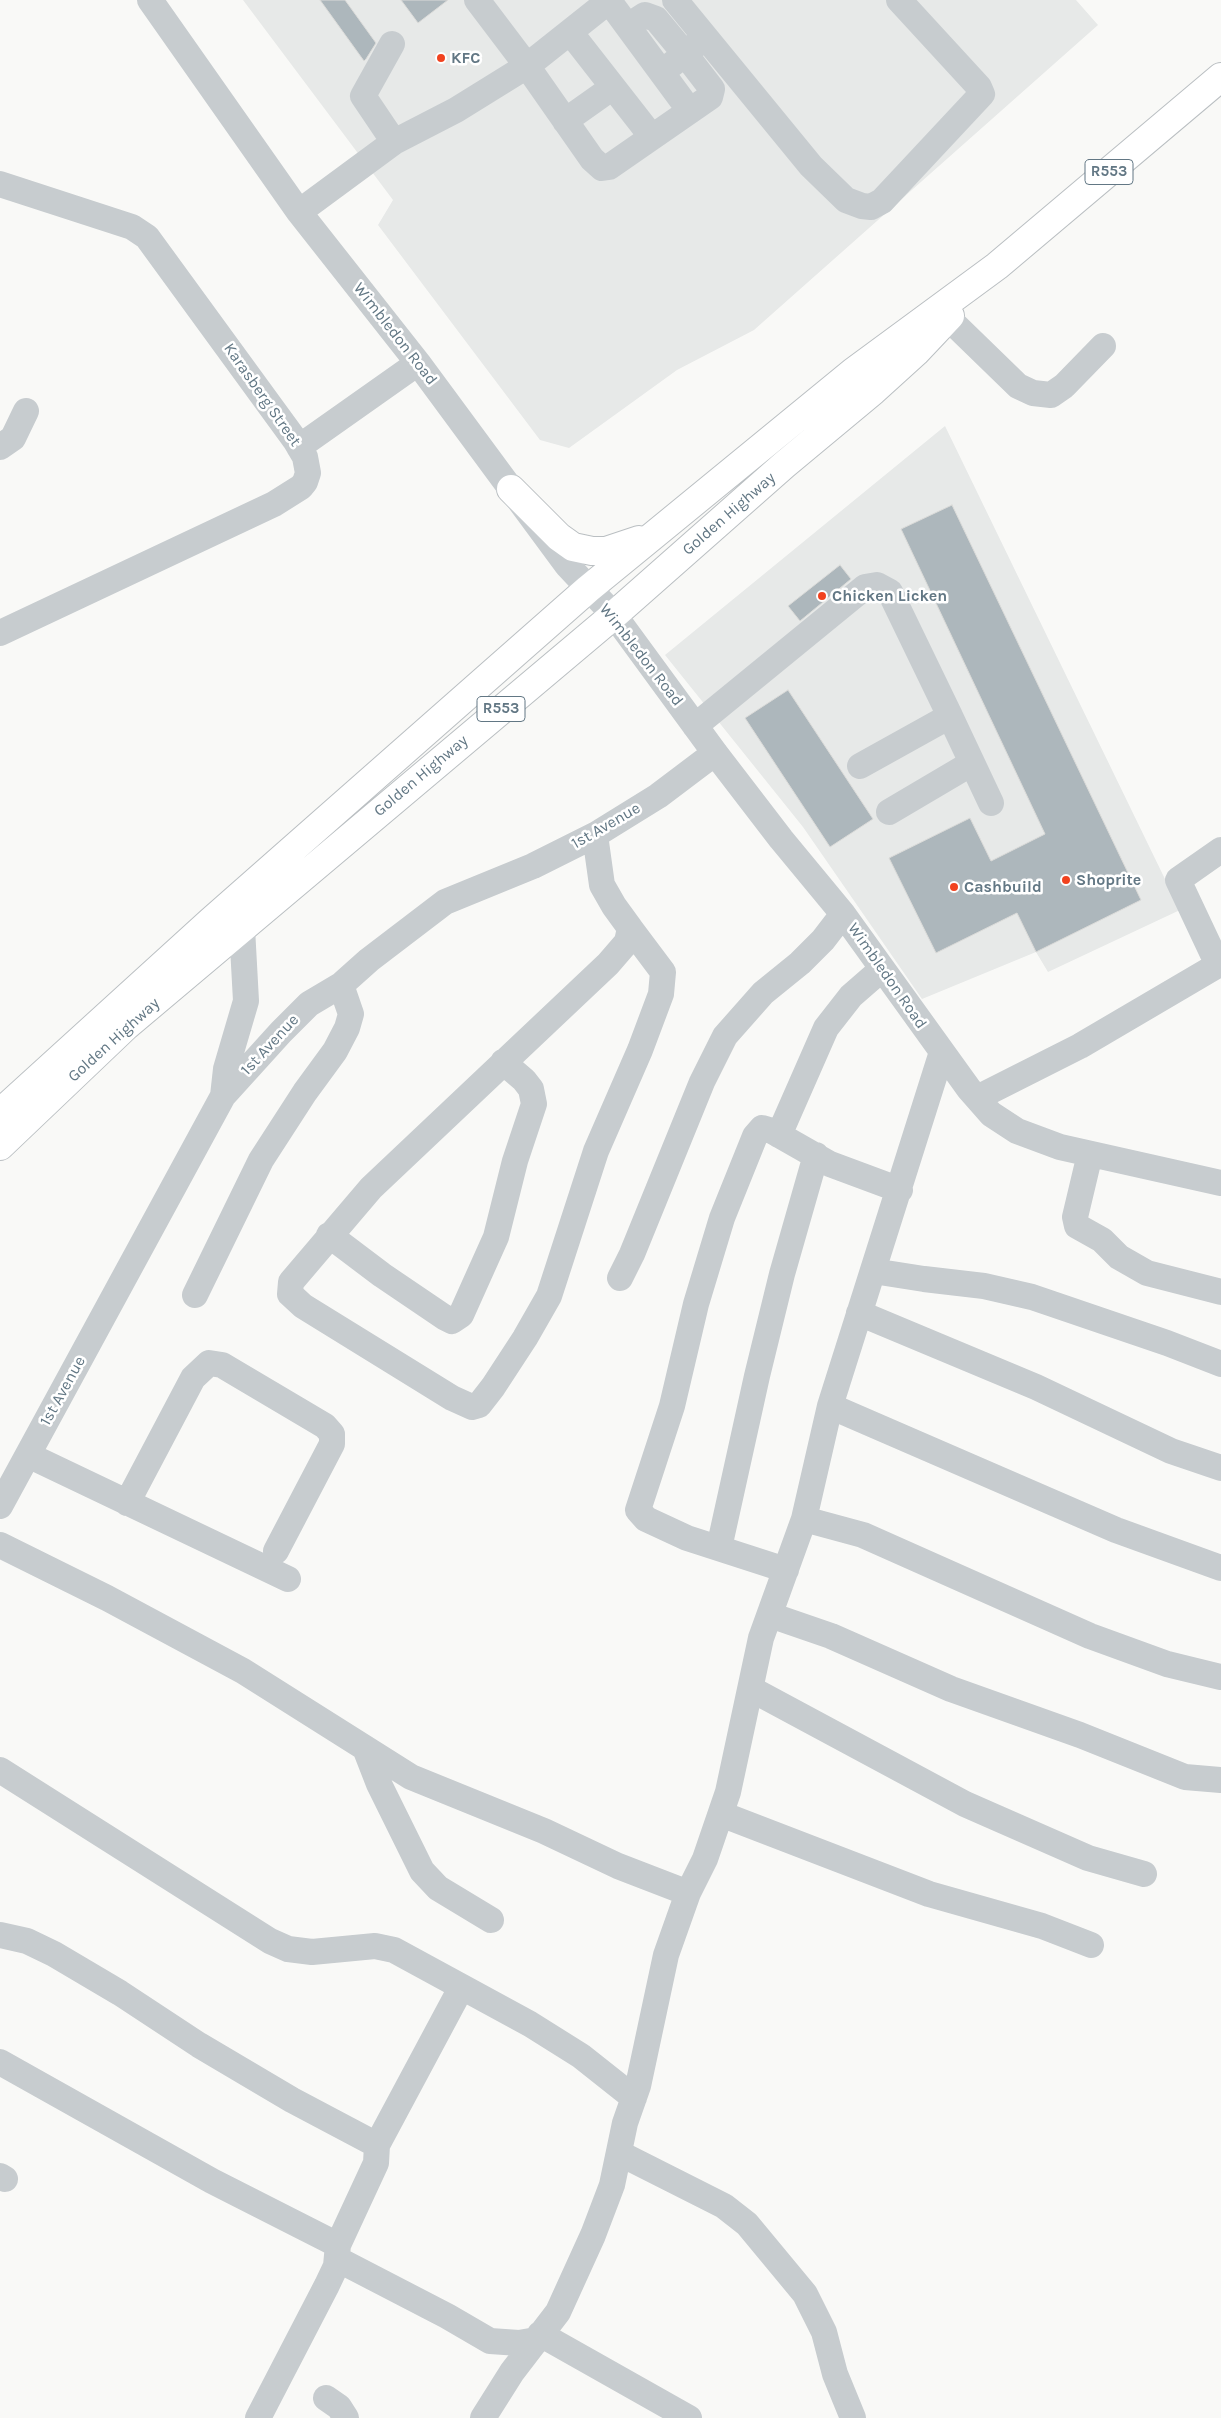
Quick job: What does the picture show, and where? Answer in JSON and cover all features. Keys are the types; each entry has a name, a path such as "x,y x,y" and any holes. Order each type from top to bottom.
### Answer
{"main road":[{"name":"Golden Highway","path":"0,1113 218,915 588,589 853,372 997,266 1215,89"},
{"name":"Golden Highway","path":"0,1146 126,1026 614,615 784,465 873,391 916,352 997,266"},
{"path":"511,489 558,537 573,547 592,551 606,551 657,532"}],"street":[{"path":"477,0 527,66 592,159 602,168 609,167 710,97 712,89 656,19 644,15 628,26"},
{"path":"298,212 394,142 456,110 527,66 610,0 690,111"},
{"path":"675,0 812,166 838,194 853,203 871,207 882,200 982,94 979,87 899,0"},
{"name":"Wimbledon Road","path":"162,4 298,212 418,363 566,565 614,615 715,753 781,839 843,914 977,1098 992,1114 1017,1131 1039,1141 1221,1183"},
{"path":"570,32 652,137"},
{"path":"663,72 705,37"},
{"path":"392,44 363,96 394,142"},
{"path":"565,120 614,87"},
{"name":"Karasberg Street","path":"0,184 132,227 147,237 300,447 306,457 308,473 305,482 296,492 274,504 0,633"},
{"path":"948,318 1018,386 1033,393 1050,395 1064,386 1103,346"},
{"path":"300,447 418,363"},
{"path":"0,447 13,438 26,410"},
{"path":"695,726 865,587 878,585 890,592 991,803"},
{"path":"860,766 950,716"},
{"name":"1st Avenue","path":"0,1506 223,1096 309,1004 341,985 369,960 445,902 533,866 595,835 658,796 715,753"},
{"path":"889,812 972,763"},
{"path":"595,835 602,885 614,906 630,928 662,972 660,994 640,1050 596,1151 549,1296 525,1338 479,1405 472,1407 452,1398 303,1306 290,1294 293,1278 371,1188 608,964 627,942 630,928"},
{"path":"977,1098 1080,1046 1218,965 1178,880 1188,871 1221,850"},
{"path":"620,1278 632,1254 702,1082 725,1036 763,993 800,963 823,940 843,914"},
{"path":"223,1096 226,1069 246,1001 242,928"},
{"path":"779,1135 826,1028 851,996 882,970"},
{"path":"195,1295 261,1160 305,1092 335,1051 347,1028 351,1014 341,985"},
{"path":"483,2418 512,2372 558,2312 594,2235 612,2185 634,2098 666,1955 688,1893 705,1859 728,1792 761,1638 804,1519 830,1406 900,1190 942,1052"},
{"path":"329,1235 382,1275 444,1317 452,1321 461,1316 496,1237 515,1161 534,1104 534,1096 528,1084 503,1062"},
{"path":"786,1570 658,1526 640,1516 638,1510 672,1406 696,1304 722,1218 755,1136 762,1128 779,1135 830,1164 900,1190"},
{"path":"1090,1154 1075,1217 1076,1226 1102,1240 1119,1258 1147,1273 1221,1292"},
{"path":"718,1548 777,1292 816,1156"},
{"path":"873,1271 924,1280 984,1286 1032,1298 1167,1342 1221,1364"},
{"path":"859,1313 1036,1387 1171,1451 1221,1468"},
{"path":"127,1503 194,1378 209,1363 222,1365 325,1426 332,1434 332,1444 276,1551"},
{"path":"830,1406 1116,1530 1221,1568"},
{"path":"28,1455 288,1580"},
{"path":"804,1519 862,1534 1090,1636 1167,1664 1221,1677"},
{"path":"0,1544 107,1598 243,1671 411,1777 544,1831 618,1866 688,1893"},
{"path":"770,1616 831,1636 951,1690 1080,1735 1185,1778 1221,1780"},
{"path":"751,1689 965,1804 1088,1858 1144,1874"},
{"path":"365,1748 379,1784 422,1871 438,1888 491,1920"},
{"path":"0,1770 270,1941 288,1949 312,1952 383,1946 394,1950 530,2024 581,2056 634,2098"},
{"path":"721,1814 929,1894 1042,1926 1091,1945"},
{"path":"0,1935 27,1941 54,1954 120,1993 199,2045 292,2100 377,2145"},
{"path":"258,2418 328,2285 338,2252 376,2163 377,2145 461,1988"},
{"path":"0,2062 338,2252 490,2341 519,2343 538,2337 689,2418"},
{"path":"619,2152 716,2202 747,2224 805,2294 824,2332 835,2374 853,2418"},
{"path":"326,2398 339,2406 346,2418"}],"shaded area":[{"path":"243,0 1076,0 1098,25 754,330 677,370 569,448 540,440 378,225 393,200"},
{"path":"945,426 1180,910 1048,972 1036,952 922,999 803,827 665,655"}],"building":[{"path":"320,0 345,0 376,43 364,61"},
{"path":"401,0 448,0 418,23"},
{"path":"952,505 1141,900 1036,952 1017,913 936,953 889,858 970,818 991,861 1045,834 901,529"},
{"name":"Chicken Licken","path":"840,565 851,579 800,621 788,606"},
{"path":"788,690 873,819 830,847 745,718"}],"place":[{"name":"KFC","path":"441,58"},
{"name":"Chicken Licken","path":"822,596"},
{"name":"Shoprite","path":"1066,880"},
{"name":"Cashbuild","path":"954,887"}]}
